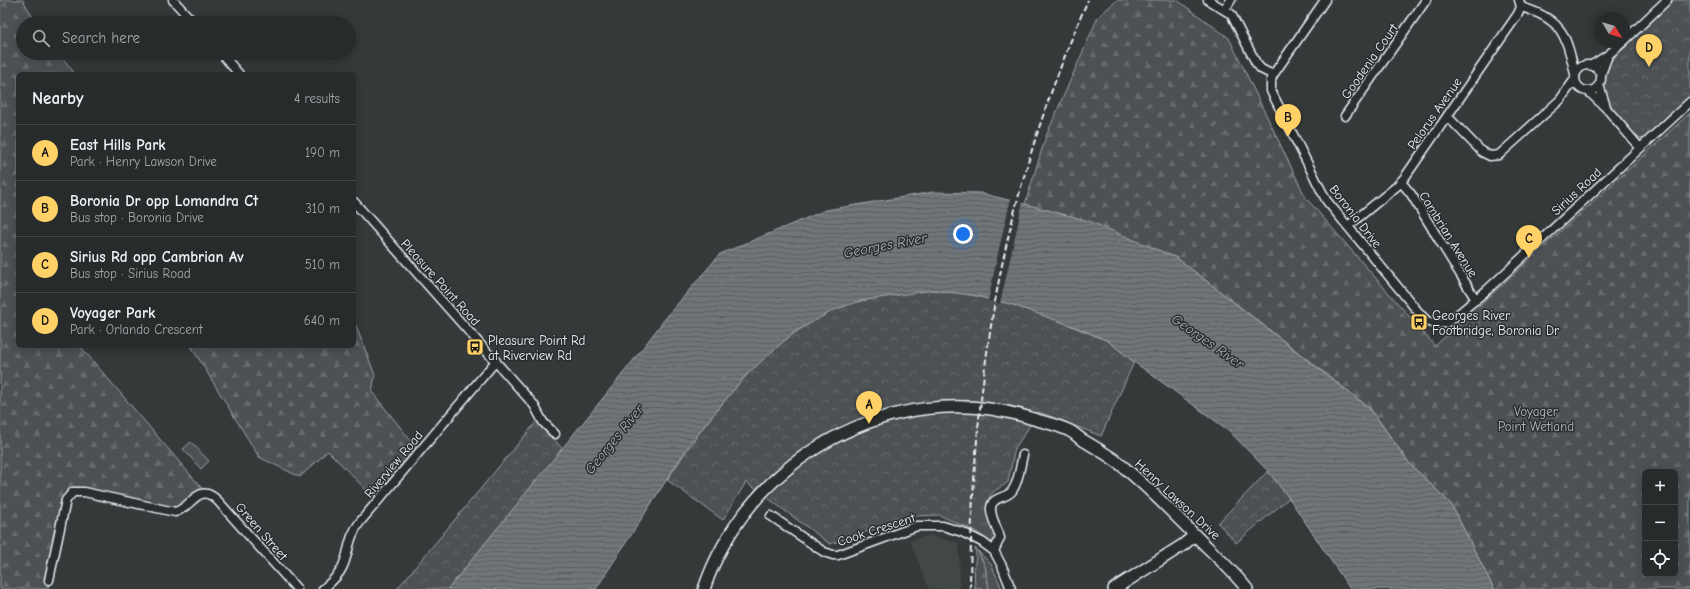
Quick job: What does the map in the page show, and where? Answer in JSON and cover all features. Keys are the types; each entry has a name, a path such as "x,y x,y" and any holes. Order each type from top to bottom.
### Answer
{"main road":[{"name":"Henry Lawson Drive","path":"704,589 726,539 758,495 791,464 814,448 837,436 878,419 928,409 983,408 1018,414 1054,424 1072,432 1109,456 1130,472 1206,544 1247,589"},
{"path":"1114,589 1183,545 1195,534"}],"street":[{"path":"173,0 188,16"},
{"path":"1208,0 1225,9 1232,16 1258,67 1273,75 1325,0"},
{"path":"1225,9 1231,0"},
{"name":"Goodenia Court","path":"1345,116 1426,0"},
{"path":"1630,34 1666,0"},
{"path":"1520,3 1537,12 1559,28 1564,36 1570,54 1576,85 1585,90 1606,108 1640,148"},
{"name":"Pelorus Avenue","path":"1348,226 1401,182 1518,14 1520,3"},
{"path":"1447,116 1482,152 1490,156 1503,153 1560,100 1575,77 1578,69 1608,55 1616,48"},
{"path":"1570,54 1588,65 1597,68 1601,74"},
{"path":"1606,108 1599,85 1601,74 1608,55"},
{"path":"226,60 237,72"},
{"name":"Boronia Drive","path":"1273,75 1270,86 1273,96 1324,197 1424,318 1431,324 1440,324"},
{"path":"1560,100 1585,90 1595,89 1599,85"},
{"name":"Sirius Road","path":"1440,324 1451,320 1476,300 1690,102"},
{"name":"Cambrian Avenue","path":"1401,182 1411,194 1476,300"},
{"name":"Pleasure Point Road","path":"356,204 496,361 534,405 543,422 555,434"},
{"name":"Riverview Road","path":"323,589 336,577 342,568 350,540 360,522 496,361"},
{"path":"1011,589 994,551 1000,538 991,508 994,500 1012,491 1016,484 1023,454"},
{"name":"Green Street","path":"49,580 66,500 72,492 84,492 175,512 198,495 206,493 218,500 297,589"},
{"name":"Cook Crescent","path":"771,516 824,552 833,555 838,555 905,530 927,525 953,528 977,539 994,551"}],"shaded area":[{"path":"930,535 959,543 960,589 929,589 910,541"}],"green space":[{"path":"0,0 23,0 32,16 16,16 16,60 64,60 73,72 16,72 16,348 82,348 206,493 181,509 84,492 70,494 48,589 0,589"},
{"name":"Voyager Point Wetland","path":"1117,0 1177,0 1229,38 1306,198 1435,346 1690,113 1690,589 1494,589 1451,504 1410,464 1370,408 1177,258 1089,222 1025,204 1046,136 1098,17"},
{"path":"1674,0 1690,0 1690,98 1650,135 1643,139 1637,138 1614,111 1609,103 1604,87 1604,76 1611,61 1624,48 1630,48 1630,43"},
{"path":"932,290 972,295 1010,304 1047,316 1108,341 1134,362 1101,436 1039,412 1015,448 1008,482 992,493 987,503 988,514 996,536 994,541 990,542 975,531 939,515 914,516 830,544 746,482 723,520 667,480 701,431 739,383 783,341 808,324 834,310 857,302"},
{"path":"356,326 375,375 372,392 416,447 374,498 328,451 300,477 259,457 192,348 356,348"},
{"path":"537,421 563,449 448,589 397,589"},
{"path":"191,442 209,461 201,469 183,449"},
{"path":"1268,471 1289,498 1236,543 1218,523"},
{"path":"975,548 985,566 989,589 975,589"},
{"path":"977,550 991,564 1002,589 989,589 985,566"}],"water":[{"name":"Georges River","path":"933,192 980,193 1089,221 1177,258 1370,409 1410,464 1451,504 1494,589 1350,589 1289,498 1268,471 1228,430 1134,362 1108,341 1078,328 1010,304 972,295 932,290 860,301 834,310 793,333 745,376 691,442 596,589 448,589 629,366 668,315 720,254 826,210"}],"pier":[{"path":"1011,198 1023,201 1000,304 988,301"}],"railway":[{"path":"970,589 973,490 978,424 986,359 998,284 1017,201 1029,160 1056,79 1088,0"}],"place":[{"name":"Voyager Park","path":"1649,67"},
{"name":"Boronia Dr opp Lomandra Ct","path":"1288,137"},
{"name":"Sirius Rd opp Cambrian Av","path":"1529,258"},
{"name":"Georges River Footbridge, Boronia Dr","path":"1419,322"},
{"name":"Pleasure Point Rd at Riverview Rd","path":"475,347"},
{"name":"East Hills Park","path":"869,424"}]}
